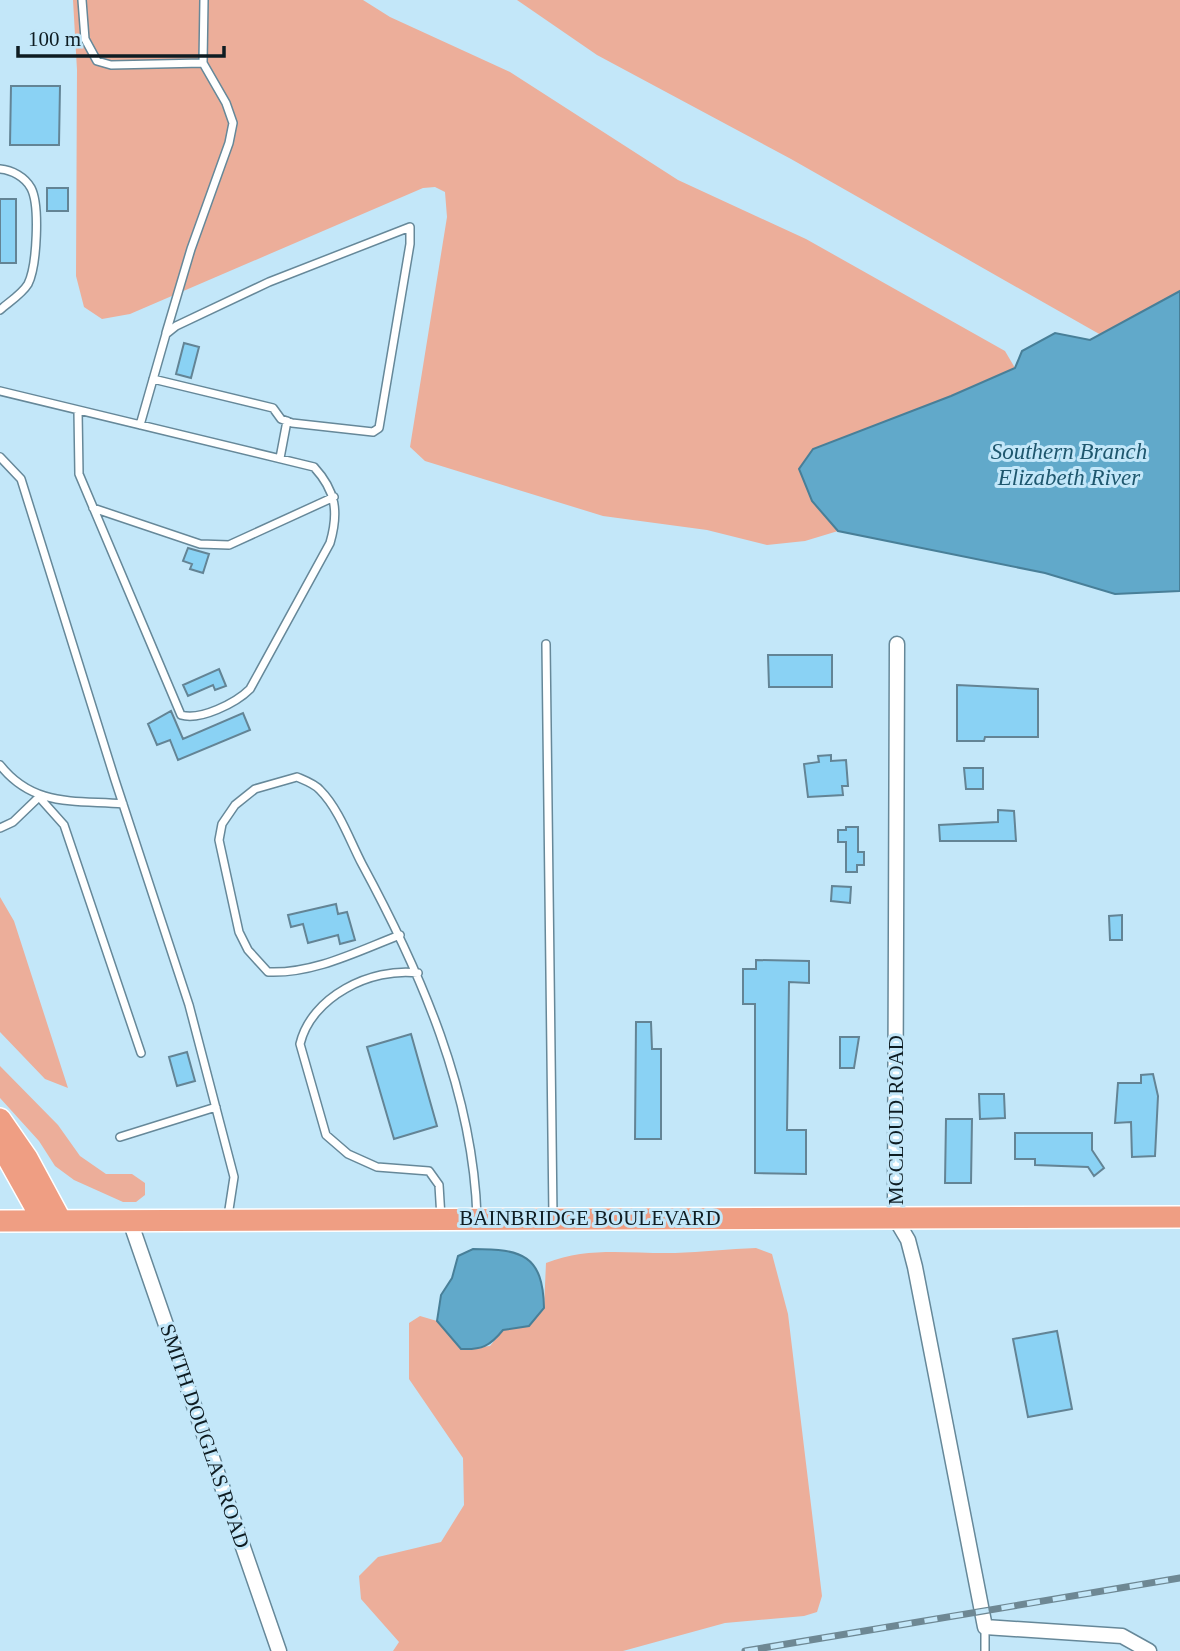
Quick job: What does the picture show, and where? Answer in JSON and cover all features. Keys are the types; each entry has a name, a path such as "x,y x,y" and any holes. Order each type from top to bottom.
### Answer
{"main road":[{"path":"0,1119 27,1158 52,1221"},
{"path":"0,1144 52,1221"},
{"name":"BAINBRIDGE BOULEVARD","path":"0,1222 553,1217 1180,1217"}],"street":[{"name":"MCCLOUD ROAD","path":"897,644 895,1218 908,1240 915,1267 985,1627"},
{"name":"SMITH DOUGLAS ROAD","path":"130,1221 279,1651"},
{"path":"985,1627 1048,1633 1106,1634 1132,1639 1149,1651"}],"lane":[{"path":"82,0 85,39 97,61 111,65 202,63"},
{"path":"140,425 191,249 229,143 233,122 226,103 202,63 204,0"},
{"path":"0,169 23,178 32,189 35,264 27,286 0,310"},
{"path":"153,379 273,408 287,421 373,432 379,428 410,244 410,227 269,282 176,326 166,334"},
{"path":"0,391 314,467 334,497 337,520 330,543 250,689 202,715 189,718 181,715 175,704 93,508 77,462 78,411"},
{"path":"280,458 287,421"},
{"path":"0,457 21,479 189,1005 234,1177 228,1220"},
{"path":"93,508 200,544 216,546 229,545 334,497"},
{"path":"546,644 553,1217"},
{"path":"0,765 13,782 39,797 64,825 141,1053"},
{"path":"400,934 323,964 283,973 268,972 239,932 219,841 222,824 235,804 255,789 297,777 319,788 400,934 418,973 471,1143 477,1218"},
{"path":"0,828 13,822 39,797 123,804"},
{"path":"418,973 404,971 338,992 315,1012 303,1030 300,1045 326,1135 348,1154 377,1167 429,1171 439,1185 441,1218"},
{"path":"120,1137 216,1107"},
{"path":"985,1627 985,1651"}],"shaded area":[{"path":"73,0 363,0 390,17 510,72 678,180 806,239 1005,351 1015,368 951,396 812,501 838,531 805,541 767,545 707,530 603,516 425,461 410,447 447,217 445,192 435,187 423,188 130,314 102,319 84,307 76,276 77,70"},
{"path":"517,0 1180,0 1180,291 1101,335 791,159 597,55"},
{"path":"0,897 14,921 68,1088 45,1079 0,1032"},
{"path":"0,1066 58,1125 80,1156 106,1174 132,1174 145,1183 145,1195 136,1202 123,1202 74,1180 55,1166 39,1141 0,1098"},
{"path":"756,1248 772,1254 788,1314 822,1596 817,1612 804,1616 725,1623 623,1651 393,1651 399,1642 361,1599 359,1576 378,1557 441,1542 464,1505 463,1458 409,1379 409,1323 420,1316 437,1321 461,1349 490,1346 503,1330 529,1325 544,1308 546,1263 578,1254 675,1253"}],"water":[{"name":"Southern Branch Elizabeth River","path":"1180,291 1180,591 1115,594 1045,573 838,531 812,501 799,469 813,449 951,396 1015,368 1022,351 1055,333 1090,340"},
{"path":"473,1249 505,1251 526,1259 534,1266 539,1276 544,1308 529,1326 503,1330 494,1340 480,1348 461,1349 437,1321 441,1295 452,1278 458,1256"}],"building":[{"path":"11,86 60,86 59,145 10,145"},
{"path":"47,188 68,188 68,211 47,211"},
{"path":"0,199 16,199 16,263 0,263"},
{"path":"184,343 199,347 191,378 176,374"},
{"path":"188,548 209,554 203,573 190,569 192,564 183,561"},
{"path":"768,655 832,655 832,687 769,687"},
{"path":"219,669 226,686 215,690 213,685 188,696 183,685"},
{"path":"957,685 1038,689 1038,737 985,737 984,741 957,741"},
{"path":"171,711 183,739 243,713 250,730 178,760 170,740 157,745 148,724"},
{"path":"831,755 831,761 846,760 848,786 842,786 843,795 808,797 804,764 819,762 818,756"},
{"path":"964,768 983,768 983,789 966,789"},
{"path":"998,810 1014,811 1016,841 940,841 939,825 998,822"},
{"path":"846,827 858,827 858,852 864,852 864,865 857,865 857,872 846,872 846,842 838,842 838,830 846,830"},
{"path":"832,886 851,887 850,903 831,901"},
{"path":"336,904 338,914 347,912 355,940 340,944 338,935 308,943 303,924 291,927 288,915"},
{"path":"1122,915 1122,940 1110,940 1109,916"},
{"path":"756,960 809,961 809,983 789,982 787,1130 806,1130 806,1174 755,1173 755,1004 743,1004 743,969 756,969"},
{"path":"636,1022 651,1022 652,1049 661,1049 661,1139 635,1139"},
{"path":"411,1034 437,1126 394,1139 367,1047"},
{"path":"840,1037 859,1037 854,1068 840,1068"},
{"path":"187,1052 195,1081 177,1086 169,1057"},
{"path":"1153,1074 1158,1096 1155,1156 1132,1157 1131,1122 1115,1123 1118,1083 1141,1083 1141,1075"},
{"path":"979,1094 1004,1094 1005,1118 980,1119"},
{"path":"946,1119 972,1119 971,1183 945,1183"},
{"path":"1015,1133 1092,1133 1092,1150 1104,1168 1094,1176 1088,1167 1035,1165 1035,1159 1015,1159"},
{"path":"1057,1331 1072,1409 1028,1417 1013,1339"}],"railway":[{"path":"745,1651 1180,1578"}]}
